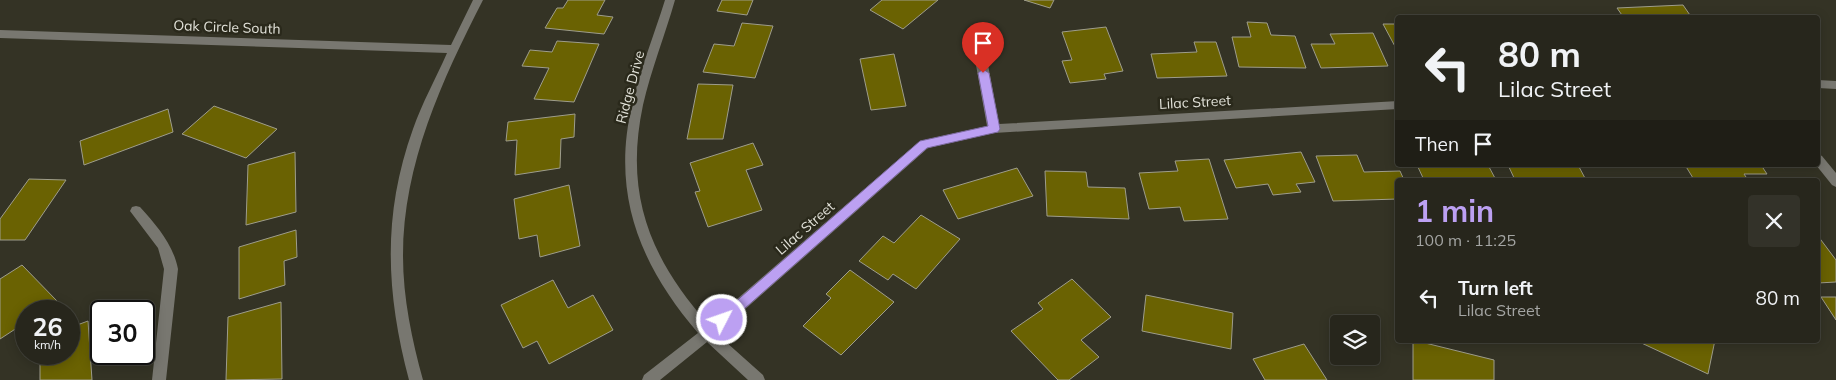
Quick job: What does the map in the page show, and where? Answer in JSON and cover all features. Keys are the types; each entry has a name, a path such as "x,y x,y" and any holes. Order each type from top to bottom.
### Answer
{"street":[{"path":"416,380 399,312 396,235 404,177 417,133 478,0"},
{"name":"Ridge Drive","path":"670,0 635,122 631,157 634,202 650,253 674,296 731,357 758,380"},
{"name":"Oak Circle South","path":"0,34 454,49"},
{"path":"980,54 994,129"},
{"path":"1820,84 1836,84"},
{"name":"Lilac Street","path":"649,380 708,333 924,144 994,129 1395,105"},
{"path":"1820,161 1836,182"},
{"path":"136,211 165,244 171,269 159,380"}],"building":[{"path":"568,0 605,0 597,15 613,17 604,34 545,28 557,8 563,8"},
{"path":"722,0 753,0 747,15 717,11"},
{"path":"882,0 938,0 903,29 870,10"},
{"path":"1024,0 1054,0 1050,8"},
{"path":"1683,5 1690,15 1622,15 1617,8"},
{"path":"1247,22 1267,23 1271,35 1295,36 1306,68 1239,67 1232,37 1251,37"},
{"path":"742,23 773,26 755,78 703,72 714,44 734,46"},
{"path":"1383,24 1395,24 1395,46"},
{"path":"1106,27 1123,71 1104,74 1106,79 1070,83 1062,61 1072,60 1062,32"},
{"path":"1373,33 1388,66 1321,68 1311,44 1335,44 1330,34"},
{"path":"557,41 599,44 574,102 534,99 549,68 522,66 530,50 552,52"},
{"path":"1194,42 1216,42 1227,76 1157,78 1151,54 1197,52"},
{"path":"894,54 906,106 871,110 860,59"},
{"path":"698,84 733,85 723,139 687,139"},
{"path":"214,106 277,129 246,158 182,134"},
{"path":"168,109 173,132 84,165 80,141"},
{"path":"575,114 574,137 561,139 560,168 515,175 517,140 506,141 508,122"},
{"path":"753,143 763,165 746,170 762,210 708,227 695,192 700,191 690,163"},
{"path":"295,152 296,212 246,225 248,165"},
{"path":"1301,152 1315,182 1296,184 1301,192 1273,195 1268,184 1236,188 1224,160"},
{"path":"1357,155 1364,172 1400,171 1403,178 1395,178 1395,199 1333,201 1316,156"},
{"path":"1209,159 1228,219 1184,221 1180,207 1149,209 1139,173 1178,171 1175,161"},
{"path":"1418,167 1489,167 1495,178 1423,178"},
{"path":"1509,167 1579,167 1585,178 1514,178"},
{"path":"1686,167 1762,167 1767,174 1744,174 1747,178 1693,178"},
{"path":"1017,168 1033,196 958,219 943,190"},
{"path":"1045,171 1086,172 1088,187 1125,188 1129,219 1047,216"},
{"path":"29,179 66,180 25,240 0,240 0,219"},
{"path":"569,185 580,246 540,257 537,235 519,239 514,199"},
{"path":"921,215 960,239 916,289 893,274 888,280 859,261 883,236 894,243"},
{"path":"296,230 297,257 284,261 285,285 239,299 239,247"},
{"path":"1820,239 1836,260 1836,282 1820,283"},
{"path":"22,265 56,300 15,300 15,329 0,339 0,279"},
{"path":"850,270 894,302 841,355 803,326 831,298 826,294"},
{"path":"1072,279 1111,317 1081,340 1099,357 1069,380 1058,380 1011,331 1043,309 1038,303"},
{"path":"553,280 568,308 593,295 613,330 549,364 537,341 523,348 501,305"},
{"path":"1146,295 1233,313 1231,349 1142,331"},
{"path":"1821,297 1836,297 1836,320"},
{"path":"281,302 282,379 226,380 228,317"},
{"path":"88,321 92,380 40,380 40,365 80,365 80,324"},
{"path":"1413,343 1425,343 1494,360 1494,380 1413,380"},
{"path":"1641,343 1714,343 1708,374"},
{"path":"1304,344 1327,380 1265,380 1253,359"}],"route":[{"path":"722,320 924,144 994,129 983,73"}]}
